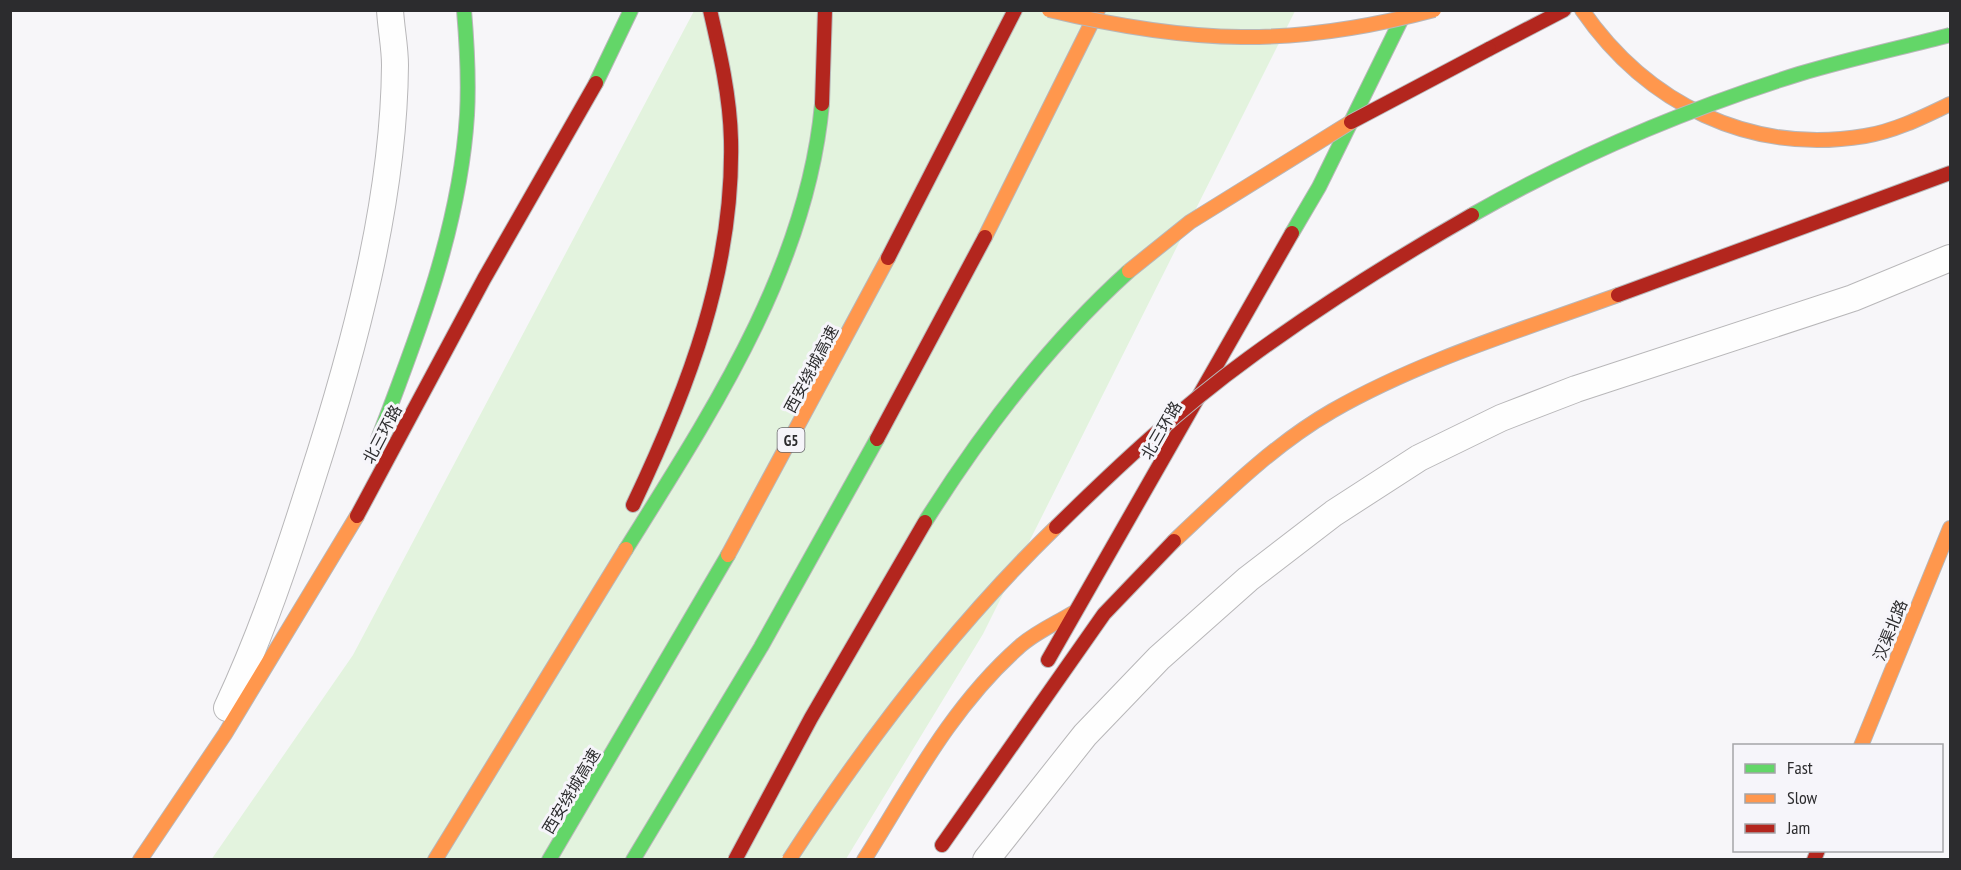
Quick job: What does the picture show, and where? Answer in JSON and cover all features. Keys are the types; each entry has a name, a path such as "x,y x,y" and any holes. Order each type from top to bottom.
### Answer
{"main road":[{"path":"290,629 371,457 423,320 457,189 466,128 468,70 464,10"},
{"name":"北三环路","path":"140,860 225,734 342,544 484,279 602,73 631,10"},
{"path":"534,701 622,526 700,352 718,287 724,252 732,140 723,70 710,10"},
{"path":"435,860 705,422 772,288 792,236 816,148 824,78 825,10"},
{"name":"西安绕城高速","path":"549,860 730,551 842,347 1015,10"},
{"path":"1049,10 1134,30 1230,40 1286,38 1329,33 1434,10"},
{"path":"633,860 761,647 883,427 1028,156 1098,10"},
{"name":"北三环路","path":"1041,672 1319,187 1406,10"},
{"path":"735,860 802,735 941,494 978,439 1012,395 1099,297 1153,249 1304,148 1448,69 1564,10"},
{"path":"1582,10 1625,64 1666,95 1717,122 1748,132 1809,142 1842,141 1901,127 1950,104"},
{"path":"789,860 867,744 912,686 951,639 1048,533 1170,420 1295,324 1426,239 1498,198 1578,158 1662,123 1832,63 1950,34"},
{"path":"942,845 1104,614 1228,490 1292,438 1331,412 1405,373 1950,173"},
{"name":"汉渠北路","path":"1862,744 1950,528"},
{"path":"864,860 957,712 978,686 1021,645 1076,610"},
{"path":"934,860 1018,712"}],"street":[{"path":"182,799 250,658 278,588 345,367 367,279 382,197 395,64 390,10"},
{"path":"986,860 1085,735 1159,658 1248,579 1334,513 1419,458 1501,418 1576,388 1853,297 1950,258"}],"green space":[{"path":"694,11 1295,11 983,634 846,859 211,860 353,655"}],"traffic: fast":[{"path":"378,439 435,280 456,198 467,115 464,10"},
{"path":"596,83 631,10"},
{"path":"1292,233 1319,187 1406,10"},
{"path":"1472,215 1591,154 1715,103 1799,74 1950,35"},
{"path":"626,549 721,392 776,281 797,224 813,165 822,104"},
{"path":"925,522 970,454 1018,389 1071,328 1129,271"},
{"path":"633,860 761,647 877,439"},
{"path":"549,860 728,555"}],"traffic: slow":[{"path":"1049,10 1149,30 1242,37 1287,36 1334,31 1434,10"},
{"path":"985,237 1098,10"},
{"path":"1582,10 1608,43 1637,72 1670,96 1705,115 1742,129 1781,138 1822,140 1865,136 1898,127 1950,104"},
{"path":"1129,271 1190,222 1351,122"},
{"path":"728,555 888,258"},
{"path":"1174,541 1269,455 1310,424 1332,411 1436,361 1618,295"},
{"path":"140,860 225,734 357,516"},
{"path":"789,860 849,771 913,686 982,604 1056,527"},
{"path":"1862,744 1950,528"},
{"path":"435,860 626,549"},
{"path":"864,860 916,775 973,695 995,670 1025,642 1073,613"}],"traffic: jam":[{"path":"633,505 689,373 704,328 725,236 730,188 729,107 710,10"},
{"path":"822,104 825,10"},
{"path":"888,258 1015,10"},
{"path":"1489,49 1564,10"},
{"path":"1351,122 1489,49"},
{"path":"357,516 484,279 596,83"},
{"path":"1618,295 1950,173"},
{"path":"1056,527 1102,482 1223,377 1330,302 1472,215"},
{"path":"1048,660 1292,233"},
{"path":"877,439 985,237"},
{"path":"735,860 811,718 925,522"},
{"path":"942,845 1104,614 1174,541"},
{"path":"1814,860 1817,852"}]}
